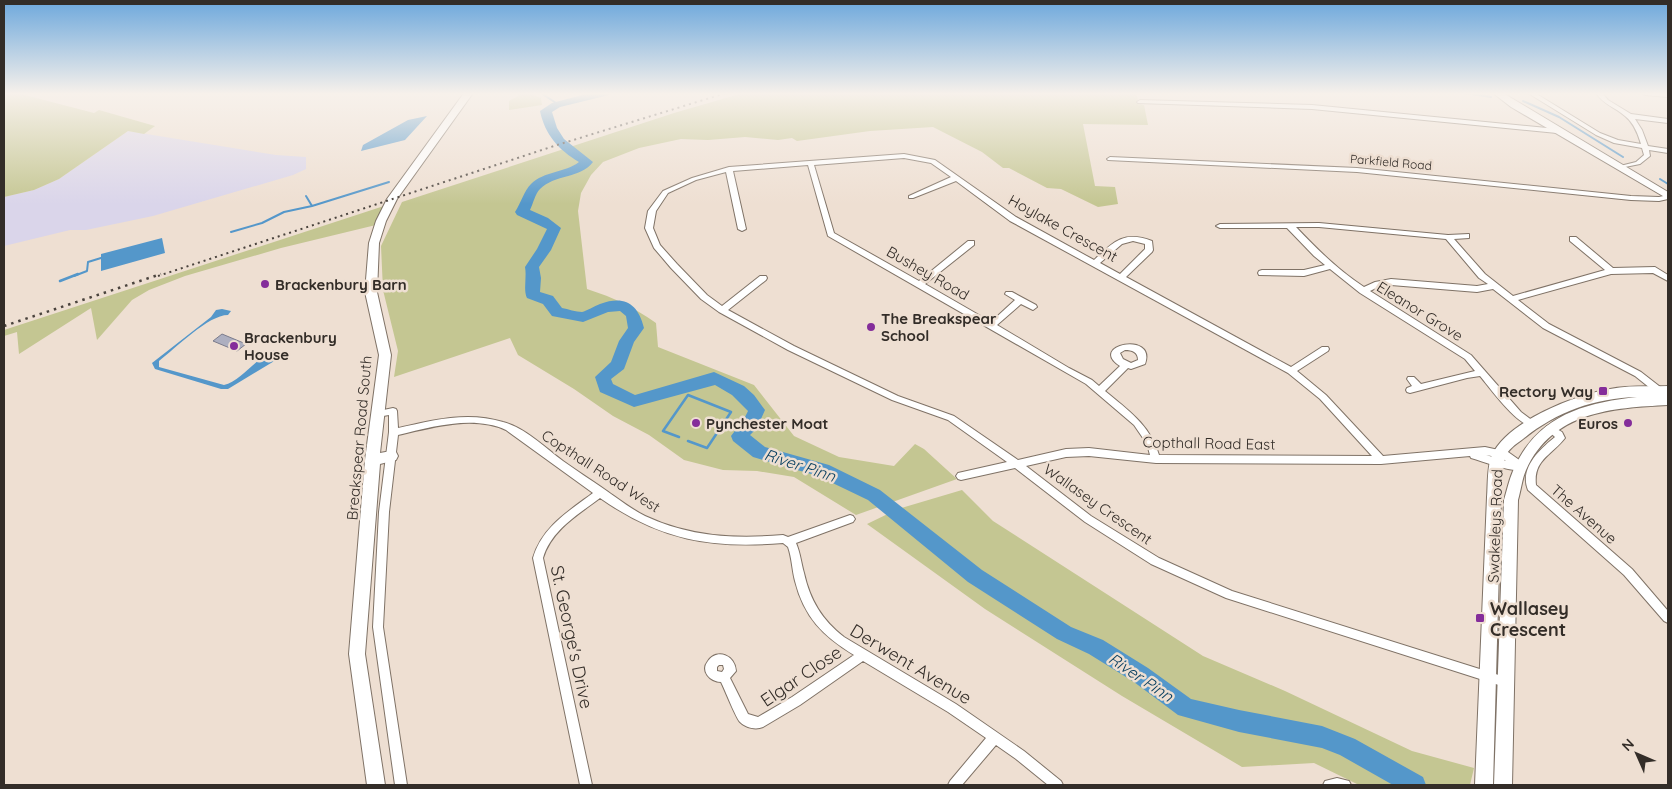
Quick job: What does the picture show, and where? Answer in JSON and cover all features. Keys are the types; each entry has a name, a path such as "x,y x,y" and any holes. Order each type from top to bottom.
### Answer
{"main road":[{"name":"Breakspear Road South","path":"376,785 357,656 376,414 385,355 371,292 374,243 380,221 392,199 441,130"},
{"path":"1557,131 1622,167 1668,196"},
{"name":"Swakeleys Road","path":"1484,785 1494,497 1498,457 1511,440 1532,424 1590,397 1612,393 1666,395"},
{"name":"Swakeleys Road","path":"1503,785 1511,500 1526,468 1532,445 1550,428 1585,412 1608,404 1666,395"},
{"path":"372,460 391,456"}],"street":[{"path":"1544,130 1557,131"},
{"path":"1591,130 1616,142 1668,151"},
{"path":"1622,167 1638,163 1647,156 1639,130"},
{"name":"Hoylake Crescent","path":"1016,464 952,418 895,398 791,348 722,310 704,297 657,246 649,228 652,210 665,192 694,179 729,169 904,156 933,161 1013,219 1291,370 1323,396 1381,460"},
{"name":"Parkfield Road","path":"1110,159 1357,170 1631,198 1658,199 1668,196"},
{"name":"Bushey Road","path":"810,162 831,234 1089,382 1137,424 1151,443 1156,459"},
{"path":"729,169 742,229"},
{"path":"911,197 956,178"},
{"name":"Eleanor Grove","path":"1289,225 1330,266 1363,291 1462,353 1483,372 1518,414 1532,424"},
{"path":"1220,226 1335,226 1448,237 1466,236"},
{"path":"1095,263 1121,241 1132,237 1149,243 1149,250 1122,277"},
{"path":"1448,237 1482,276 1551,329 1638,374 1666,395"},
{"path":"1573,239 1611,271"},
{"path":"920,284 971,242"},
{"path":"1262,273 1304,273 1330,266"},
{"path":"1511,298 1611,271 1655,270 1668,279"},
{"path":"722,310 763,278"},
{"path":"1363,291 1378,284 1391,282 1477,289 1494,286"},
{"path":"1009,294 1033,307"},
{"path":"991,326 1020,300"},
{"path":"1291,370 1325,349"},
{"path":"1099,391 1126,365"},
{"path":"1410,390 1483,372"},
{"path":"1411,379 1420,388"},
{"path":"376,414 393,411 394,432 384,512 378,627 401,785"},
{"name":"Copthall Road West","path":"394,432 449,422 474,420 505,426 642,519 675,532 734,543 783,539 789,542 800,535 850,520"},
{"name":"Copthall Road East","path":"961,476 1066,453 1089,452 1156,459 1381,460 1459,454 1498,457 1512,466 1526,468"},
{"name":"Wallasey Crescent","path":"1016,464 1088,519 1155,562 1230,595 1506,682"},
{"name":"The Avenue","path":"1526,468 1530,487 1628,572 1668,618"},
{"name":"St. George's Drive","path":"586,785 538,558 540,548 547,537 601,492"},
{"name":"Derwent Avenue","path":"789,542 794,549 804,597 813,614 832,635 952,708 995,737 1058,785"},
{"path":"358,634 378,627"},
{"name":"Elgar Close","path":"724,677 744,718 751,722 759,723 796,701 863,655"},
{"path":"954,785 995,737"},
{"path":"1329,785 1345,785"}],"shaded area":[{"path":"128,131 276,155 306,157 306,169 293,175 153,216 86,230 70,230 4,246 4,197 34,190 59,179"}],"green space":[{"path":"4,130 150,130 144,134 128,131 59,179 34,190 4,197"},
{"path":"623,130 889,130 797,141 792,138 778,140 745,137 708,140 681,139 639,148 603,162 591,175 581,193 578,211 587,289 623,303 656,323 658,347 754,385 794,436 839,457 894,466 915,444 924,449 957,479 856,515 794,477 757,471 723,470 684,460 649,435 613,416 574,389 518,355 510,338 394,377 398,351 383,290 381,246 402,202"},
{"path":"939,130 1084,130 1095,186 1115,187 1118,204 1098,207 1061,189 1047,188 1009,168 1003,168 982,152"},
{"path":"387,205 380,224 281,248 185,276 149,290 132,300 97,340 91,308 19,354 17,332 4,336 4,330"},
{"path":"962,490 993,521 1203,656 1285,691 1412,751 1474,768 1470,785 1359,785 1314,763 1242,767 1122,696 985,609 867,524 898,509"}],"water":[{"path":"390,130 414,130 405,140 361,151 363,145"},
{"path":"162,238 165,253 101,271 101,254"},
{"path":"216,310 231,311 228,315 211,320 192,333 159,361 159,367 224,385 236,379 261,358 274,350 279,353 276,360 228,389 221,389 155,369 152,363 211,317"}],"building":[{"name":"Brackenbury House","path":"222,334 246,344 237,351 213,341"}],"waterway":[{"name":"River Pinn","path":"552,130 566,147 587,162 582,167 569,173 541,182 534,189 522,212 554,228 544,250 532,267 534,278 532,295 548,300 557,312 583,317 606,307 623,306 633,314 636,328 627,341 618,365 603,377 606,388 634,401 714,378 727,384 743,395 757,410 751,423 739,436 759,452 823,470 874,495 975,576 1064,633 1096,647 1141,675 1186,708 1239,721 1322,737 1347,747 1415,785"},
{"path":"1580,130 1623,157"},
{"path":"1660,179 1668,184"},
{"path":"312,206 389,182"},
{"path":"306,196 312,206"},
{"path":"231,232 262,223 284,212 312,206"},
{"path":"74,276 87,271 88,262 101,258"},
{"path":"60,281 78,274"},
{"path":"679,437 663,431 688,395 731,412 707,448 688,441"}],"railway":[{"path":"158,276 606,130"},
{"path":"4,326 161,274"}],"place":[{"name":"Brackenbury Barn","path":"265,284"},
{"name":"The Breakspear School","path":"871,327"},
{"name":"Brackenbury House","path":"234,346"},
{"name":"Rectory Way","path":"1603,391"},
{"name":"Pynchester Moat","path":"696,423"},
{"name":"Euros","path":"1628,423"},
{"name":"Wallasey Crescent","path":"1480,618"}]}
